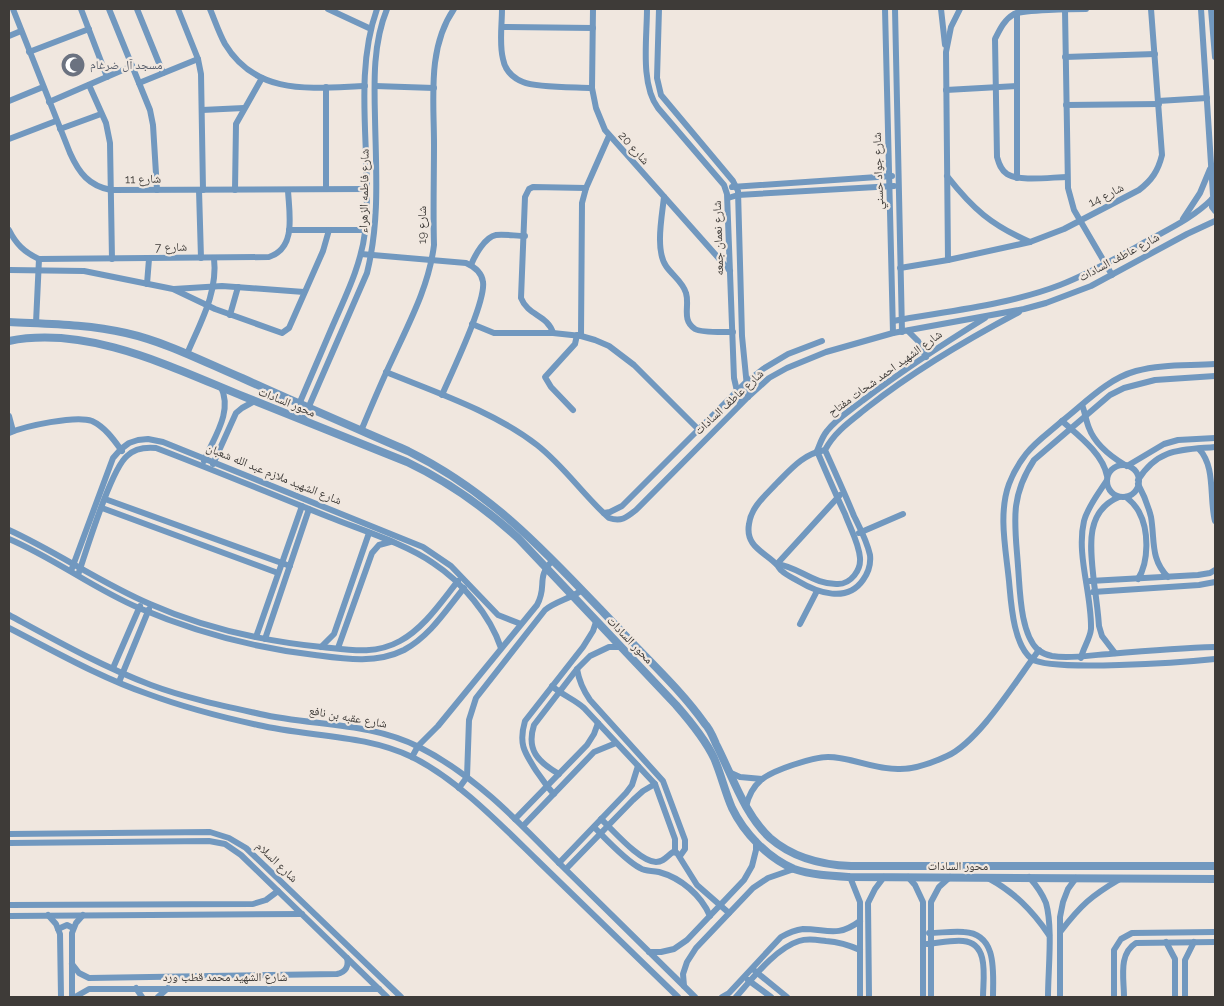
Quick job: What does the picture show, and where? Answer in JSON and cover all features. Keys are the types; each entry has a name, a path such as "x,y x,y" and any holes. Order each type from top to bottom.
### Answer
{"street":[{"name":"شارع 11","path":"13,9 60,129 80,172 94,185 112,190 366,189"},
{"path":"81,9 107,77"},
{"path":"109,9 150,110 153,125 157,190"},
{"path":"137,9 163,73"},
{"path":"178,9 198,59 201,74 201,258"},
{"path":"210,9 225,44 233,55 262,78 289,87 365,85 434,88"},
{"path":"328,9 371,29"},
{"name":"شارع فاطمه الزهراء","path":"294,416 352,282 361,254 365,230 366,189 365,63 371,29 377,9"},
{"name":"شارع فاطمه الزهراء","path":"303,420 367,273 371,255 376,217 375,86 379,37 387,9"},
{"name":"شارع 19","path":"362,431 386,372 421,297 432,261 434,245 434,71 440,38 445,23 454,9"},
{"path":"502,9 503,62 506,69 516,79 529,84 592,88"},
{"name":"شارع 20","path":"593,9 592,88 599,118 609,136 730,271"},
{"name":"شارع نعمان جمعه","path":"647,9 647,77 649,94 658,108 726,188 728,198 736,392 740,404"},
{"name":"شارع نعمان جمعه","path":"659,9 658,78 661,95 736,186 738,195 745,383 748,397"},
{"name":"شارع جواد حسني","path":"885,9 893,334"},
{"name":"شارع جواد حسني","path":"895,9 900,268 902,319 905,331"},
{"path":"941,9 946,52 948,260"},
{"path":"946,52 951,27 960,9"},
{"path":"1067,176 1018,178 1008,174 1000,167 997,157 995,39 1007,20 1016,13 1086,9"},
{"name":"شارع 14","path":"900,268 948,260 1030,242 1080,221 1148,184 1162,155 1151,9"},
{"path":"1201,9 1213,195 1212,207 1215,211"},
{"path":"1211,9 1214,24 1215,56"},
{"path":"1064,10 1067,176 1070,199 1080,221 1112,274"},
{"path":"1016,13 1018,178"},
{"path":"647,21 659,19"},
{"path":"502,27 593,28"},
{"path":"29,52 89,29"},
{"path":"9,36 21,31"},
{"path":"1065,57 1155,54"},
{"path":"139,83 198,59"},
{"path":"49,102 132,66"},
{"path":"235,190 236,124 262,78"},
{"path":"89,85 102,114 110,143 112,259"},
{"path":"365,85 375,86"},
{"path":"946,90 1017,86"},
{"path":"9,101 43,87"},
{"path":"326,87 326,189"},
{"path":"1066,105 1158,103 1207,98"},
{"path":"202,110 244,108"},
{"path":"60,129 102,114"},
{"path":"9,139 56,120"},
{"path":"573,410 551,387 545,377 575,344 579,336 581,219 586,188 609,136"},
{"path":"1181,222 1200,193 1211,165"},
{"path":"726,188 898,176"},
{"path":"947,176 963,197 983,216 1006,231 1030,242"},
{"path":"553,333 549,324 528,309 521,298 525,236 525,197 529,189 538,186 586,188"},
{"path":"728,198 738,195 898,186"},
{"name":"شارع 7","path":"39,259 264,258 274,256 286,245 288,240 288,190"},
{"name":"شارع عاطف السادات","path":"893,320 1013,299 1068,282 1106,264 1195,214 1213,195"},
{"path":"664,197 660,236 661,256 665,265 686,292 686,317 689,323 699,331 733,332"},
{"name":"شارع عاطف السادات","path":"604,513 609,518 616,520 622,520 628,516 740,404 769,378 806,359 905,331 1024,309 1069,295 1215,221"},
{"path":"9,230 18,245 31,256 39,259 36,323"},
{"path":"289,230 365,230"},
{"path":"173,289 207,306 282,333 288,328 323,252 329,230"},
{"path":"471,265 490,238 496,236 525,236"},
{"path":"361,254 466,263 471,265 482,277 483,287 472,324 442,395"},
{"path":"187,354 214,286 214,258"},
{"path":"147,284 149,259"},
{"path":"9,270 91,272 173,289 214,286 304,292"},
{"path":"230,315 238,287"},
{"name":"شارع الشهيد احمد شحات مفتاح","path":"825,450 829,441 842,427 886,393 956,346 1024,309"},
{"name":"شارع الشهيد احمد شحات مفتاح","path":"817,451 824,435 836,422 925,355 990,315"},
{"name":"محور السادات","path":"9,322 56,323 126,333 187,354 430,462 473,490 507,516 553,560 684,698 706,725 746,807 757,824 772,840 809,860 830,865 1215,866"},
{"path":"472,324 494,333 553,333 596,340 622,355 698,430"},
{"path":"905,331 918,342 930,362"},
{"name":"محور السادات","path":"9,341 56,339 106,345 132,352 407,462 454,487 494,516 518,538 676,705 702,739 713,758 733,810 743,826 756,842 794,869 823,875 850,877 1215,879"},
{"name":"شارع عاطف السادات","path":"604,513 622,506 745,383 763,369 788,354 822,341"},
{"path":"1215,364 1136,371 1111,382 1026,453 1016,468 1009,484 1005,501 1004,519 1010,601 1019,640 1024,650 1032,659 1051,665 1082,666 1215,659"},
{"path":"763,369 769,378"},
{"path":"386,372 493,418 536,444 561,466 604,513"},
{"path":"1215,376 1139,382 1110,395 1034,460 1025,474 1015,504 1021,599 1028,635 1038,650 1053,656 1081,656 1215,646"},
{"path":"202,466 225,414 226,400 221,387"},
{"path":"211,470 236,413 256,401"},
{"path":"1082,405 1093,437 1107,452 1135,471 1148,507 1156,562 1168,577"},
{"path":"9,416 10,433 64,420 82,419 92,421 101,426 126,456 118,467 105,499 79,572"},
{"path":"1062,421 1100,459 1105,467 1110,491 1134,504 1143,523 1146,563 1138,579"},
{"path":"1082,666 1081,656 1088,642 1091,628 1082,551 1084,520 1088,510 1114,467 1127,466 1164,444 1178,440 1215,438"},
{"name":"شارع الشهيد ملازم عبد الله شعبان","path":"121,449 129,443 138,440 148,439 162,442 410,541 437,556 462,576 498,615 504,619 521,624"},
{"name":"شارع الشهيد ملازم عبد الله شعبان","path":"126,456 137,449 150,447 369,533 433,563 457,583 490,623 501,648"},
{"path":"1115,653 1108,646 1101,631 1090,550 1094,526 1103,506 1110,500 1132,494 1146,468 1155,459 1167,453 1215,447"},
{"path":"72,568 111,464 121,449"},
{"path":"1199,449 1208,462 1215,521"},
{"path":"777,564 782,572 817,591 831,594 852,590 860,584 870,565 870,554 862,532 825,450 817,451 807,455 760,500 752,512 748,525 750,539 758,551 777,564 786,566 816,581 841,584 855,574 860,558 854,535 817,451"},
{"path":"777,564 843,491"},
{"path":"105,499 290,566"},
{"path":"256,637 302,506"},
{"path":"102,508 278,572"},
{"path":"265,639 309,509"},
{"path":"854,535 903,514"},
{"path":"9,530 39,544 72,568"},
{"path":"321,646 334,634 369,533"},
{"path":"9,539 72,568 139,608 149,608 265,639 352,651 372,650 400,641 423,623 462,576"},
{"path":"338,648 372,553 379,545 390,542"},
{"path":"412,757 418,746 438,726 539,601 542,589 542,575 545,568 553,560"},
{"path":"1086,582 1198,575 1215,570"},
{"path":"79,572 142,600 149,608 228,639 264,648 352,660 373,659 395,654 422,638 468,583"},
{"path":"1087,593 1199,586 1215,582"},
{"path":"459,788 467,777 469,720 476,698 545,610 553,604 574,597 582,590"},
{"path":"800,624 817,591"},
{"path":"113,668 142,600"},
{"path":"119,682 149,608"},
{"name":"شارع عقبه بن نافع","path":"9,615 91,658 163,689 198,700 264,715 373,731 418,746 467,777 523,826 694,997"},
{"path":"554,794 546,787 523,749 521,735 525,722 589,640 596,622"},
{"name":"شارع عقبه بن نافع","path":"9,628 87,668 146,694 196,710 259,725 321,733 368,742 412,757 459,788 510,834 678,997"},
{"path":"559,774 546,766 536,755 532,746 531,735 534,725 577,669 590,656 599,650 620,647"},
{"path":"746,807 750,794 762,779 811,758 830,757 874,767 900,769 926,765 950,755 970,740 987,720 1038,650"},
{"path":"87,668 91,658"},
{"path":"577,669 583,691 663,781 685,840 686,849 659,862 654,862 641,856 601,819"},
{"path":"552,686 577,702 655,784 675,839 678,854 687,872 696,885 729,913"},
{"path":"515,819 587,745 598,723"},
{"path":"523,826 594,752 616,743"},
{"path":"559,863 632,785 638,766"},
{"path":"731,773 740,777 762,779"},
{"path":"566,869 633,800 655,784"},
{"path":"594,827 634,864 647,871 658,872 676,879 698,897 710,916"},
{"name":"شارع السلام","path":"9,834 210,832 238,843 246,848 401,997"},
{"path":"127,833 128,841"},
{"name":"شارع السلام","path":"9,842 209,841 225,844 241,854 387,997"},
{"path":"649,952 662,952 681,945 721,905 744,880 752,866 756,842"},
{"path":"658,872 659,862"},
{"path":"1008,866 1008,877"},
{"path":"1129,866 1130,879"},
{"path":"684,986 683,974 687,962 694,951 729,913 753,888 768,878 794,869"},
{"path":"850,877 860,902 860,997"},
{"path":"869,997 868,903 884,877"},
{"path":"908,877 915,885 923,902 923,997"},
{"path":"931,997 931,902 939,887 950,877"},
{"path":"987,877 1005,887 1022,901 1037,917 1049,935"},
{"path":"1029,877 1039,889 1046,903 1049,919 1048,997"},
{"path":"1060,997 1060,917 1068,889 1076,878"},
{"path":"1061,932 1080,907 1091,897 1120,879"},
{"path":"9,905 253,904 266,900 278,892"},
{"path":"9,916 302,914"},
{"path":"48,915 60,934 61,997"},
{"path":"73,997 72,933 73,928 83,915"},
{"path":"722,997 729,993 780,937 802,929 837,932 860,921"},
{"path":"58,929 67,925 73,928"},
{"path":"923,934 965,932 981,938 988,945 991,953 992,997"},
{"path":"1114,997 1114,950 1121,940 1132,933 1215,932"},
{"path":"860,936 868,937"},
{"path":"736,997 780,951 790,944 801,940 813,939 835,942 860,950"},
{"path":"923,944 963,940 971,942 978,947 982,954 983,962 984,997"},
{"path":"1124,997 1125,954 1129,947 1136,942 1215,942"},
{"path":"1166,942 1174,959 1175,997"},
{"path":"1185,997 1185,960 1188,950 1194,942"},
{"name":"شارع الشهيد محمد قطب ورد","path":"72,964 78,973 89,978 337,974 344,971 347,967 347,958"},
{"path":"751,968 787,997"},
{"path":"744,976 771,997"},
{"path":"136,988 142,997"},
{"path":"158,997 168,988"},
{"name":"شارع الشهيد محمد قطب ورد","path":"73,997 89,989 379,989"}],"place":[{"name":"مسجد آل ضرغام","path":"73,65"}]}
